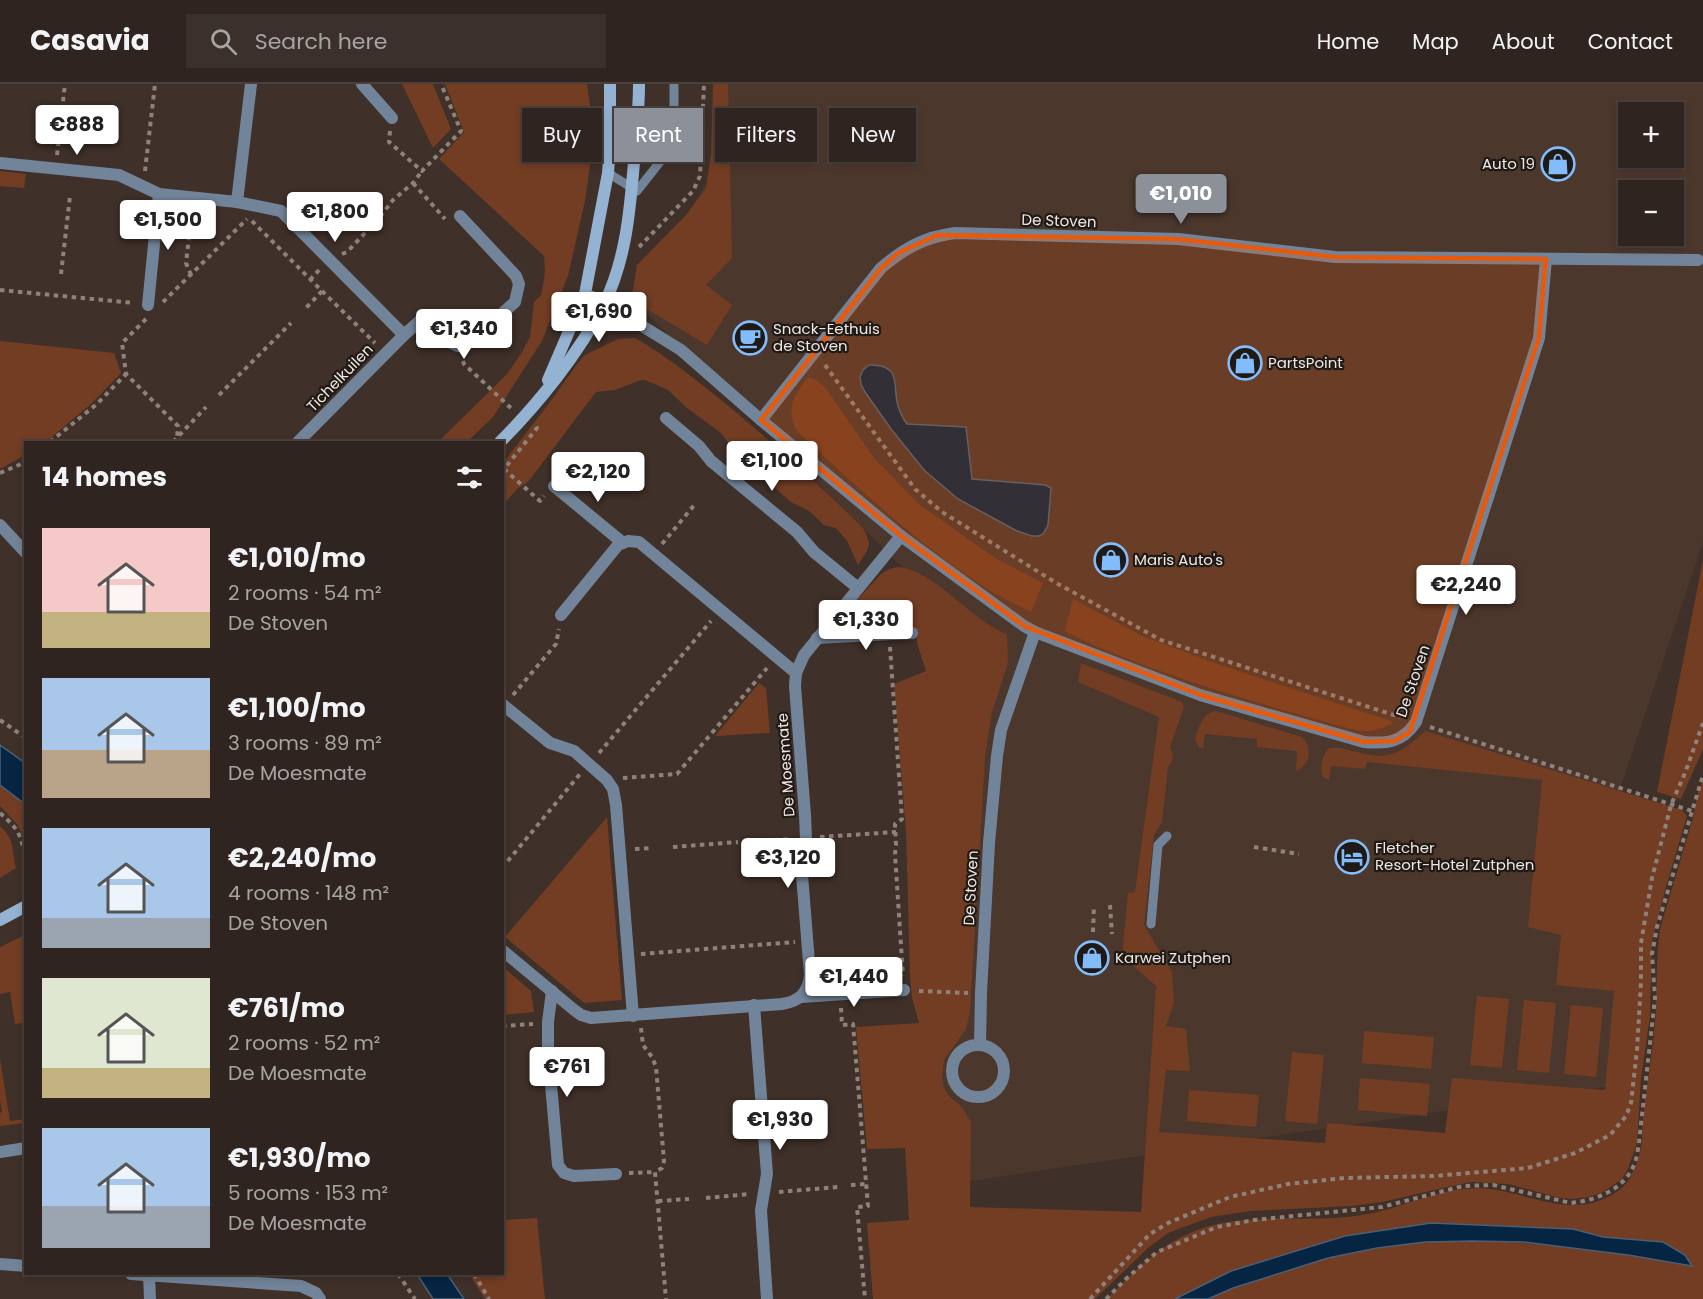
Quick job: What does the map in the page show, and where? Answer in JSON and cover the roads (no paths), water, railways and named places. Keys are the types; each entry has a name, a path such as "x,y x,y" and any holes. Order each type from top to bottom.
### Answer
{"street":[{"path":"237,202 251,84"},
{"path":"362,84 392,118"},
{"path":"542,394 585,294 608,173 610,84"},
{"path":"501,441 516,426 578,349 605,303 618,269 628,227 639,84"},
{"path":"0,163 119,175 159,194 237,202 281,211 404,334"},
{"path":"153,305 159,194"},
{"name":"Tichelkuilen","path":"299,441 404,334 423,318 447,341 458,346 469,343 515,302 519,284 516,276 460,216"},
{"name":"De Stoven","path":"760,420 881,268 898,253 937,235 955,233 1178,239 1335,257 1698,260"},
{"name":"De Stoven","path":"585,294 605,303 681,350 760,420 901,536 1024,626 1200,695 1364,742 1380,743 1395,741 1410,732 1416,722 1539,338 1546,259"},
{"path":"666,418 699,446 711,461 797,532 814,552 858,588"},
{"path":"554,486 623,543"},
{"path":"0,525 24,551"},
{"name":"De Moesmate","path":"801,997 806,992 809,983 801,862 806,838 796,673 804,655 817,638 901,536"},
{"path":"561,615 615,550 623,543 639,542 796,673"},
{"name":"De Stoven","path":"980,1045 988,843 997,756 1001,730 1035,632"},
{"path":"817,638 912,633"},
{"path":"504,706 550,743 574,751 607,780 613,789 628,955 636,1015"},
{"path":"0,920 24,907"},
{"path":"504,952 586,1017 599,1018 791,1002 801,997 904,990"},
{"path":"552,992 548,1022 548,1050 558,1165 564,1173 574,1176 616,1174"},
{"path":"754,1005 767,1174 761,1210 767,1299"},
{"path":"980,1045 990,1047 998,1054 1004,1064 1005,1073 997,1090 990,1095 975,1097 960,1090 952,1074 953,1065 961,1051 980,1045"},
{"path":"0,1152 24,1148"},
{"path":"0,1264 24,1266"},
{"path":"150,1299 149,1275 224,1277 301,1286 316,1293 320,1299"}],"lane":[{"path":"608,173 637,191 674,144 674,84"},
{"path":"1151,924 1158,845 1167,836"}],"water":[{"path":"869,365 887,368 892,372 898,406 907,424 966,427 972,479 1045,485 1051,488 1048,525 1043,534 1032,536 1017,531 958,499 924,470 865,392 860,377"},
{"path":"0,745 24,762 24,803 0,785"},
{"path":"1431,1223 1573,1229 1603,1237 1663,1242 1685,1255 1692,1266 1628,1255 1524,1242 1425,1242 1377,1248 1328,1258 1233,1288 1208,1299 1175,1299 1231,1271 1345,1236"},
{"path":"418,1275 448,1275 464,1299 433,1299"}],"place":[{"name":"Auto 19","path":"1558,164"},
{"name":"Snack-Eethuis de Stoven","path":"750,338"},
{"name":"PartsPoint","path":"1245,363"},
{"name":"Maris Auto's","path":"1111,560"},
{"name":"Fletcher Resort-Hotel Zutphen","path":"1352,857"},
{"name":"Karwei Zutphen","path":"1092,958"}]}
